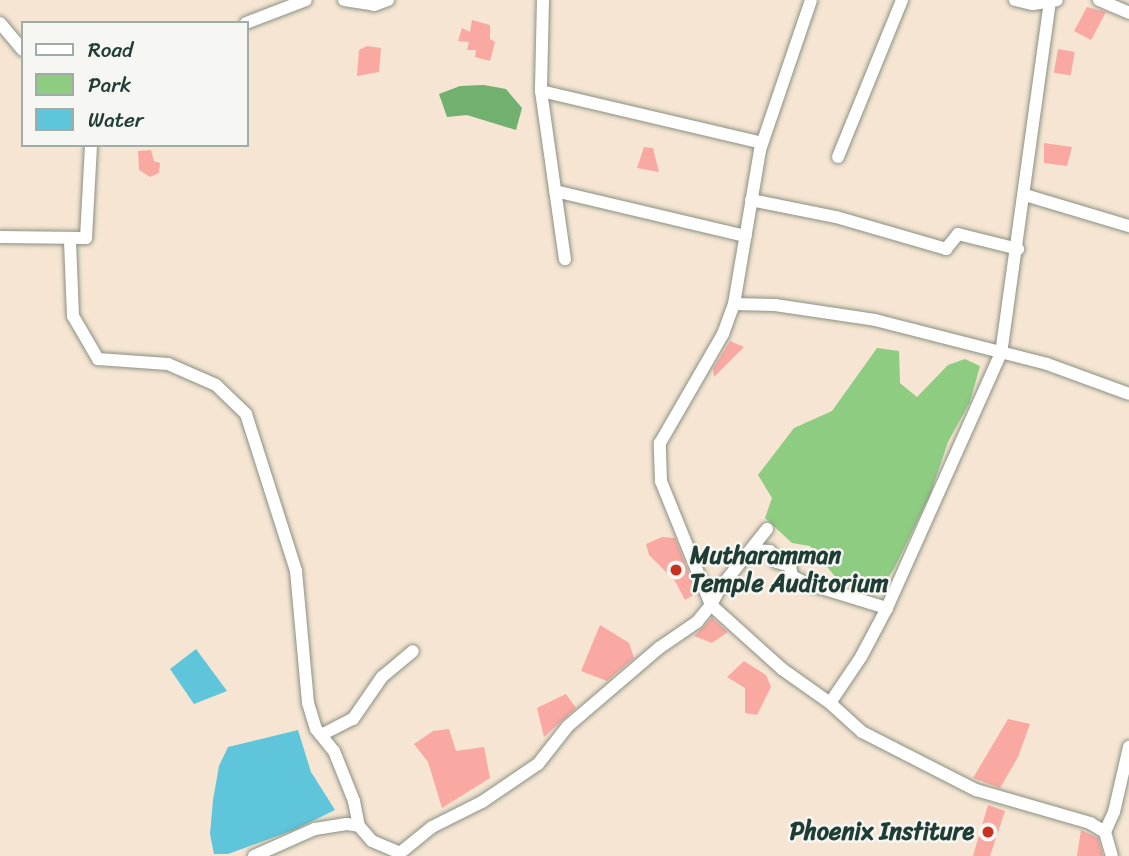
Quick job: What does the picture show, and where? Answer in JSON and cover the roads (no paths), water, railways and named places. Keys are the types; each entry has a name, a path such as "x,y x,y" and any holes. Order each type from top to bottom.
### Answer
{"street":[{"path":"248,22 306,0"},
{"path":"344,0 374,5 388,0"},
{"path":"542,0 541,91 565,259"},
{"path":"811,0 762,143 734,304 723,334 660,443 661,481 711,605 782,669 830,703 862,732 976,790 1090,823 1105,832"},
{"path":"838,157 902,0"},
{"path":"830,703 861,657 887,608 1001,353 1053,1 1016,0"},
{"path":"1099,0 1129,13"},
{"path":"0,23 21,48"},
{"path":"541,91 762,143"},
{"path":"0,237 70,241 86,238 91,147"},
{"path":"555,191 746,236"},
{"path":"1025,195 1129,226"},
{"path":"751,201 836,217 946,249 958,234 1018,249"},
{"path":"70,241 73,316 98,359 168,364 216,385 246,414 296,571 308,703 321,735 334,751 335,763 354,801 359,825 372,841 400,853 432,827 489,797 538,764 568,726 659,648 697,622 767,529"},
{"path":"734,304 775,305 875,320 1001,353 1129,394"},
{"path":"751,550 770,551 776,562 789,566 792,576 805,583 887,608"},
{"path":"321,735 353,719 378,689 382,677 413,651"},
{"path":"1112,856 1105,832 1114,812 1129,747"},
{"path":"254,856 315,829 359,825"}],"water":[{"path":"196,649 227,691 194,704 170,669"},
{"path":"298,730 311,772 335,810 294,830 228,854 214,854 210,834 213,800 219,766 228,747"}],"place":[{"name":"Mutharamman Temple Auditorium","path":"676,570"},
{"name":"Phoenix Institure","path":"988,832"}]}
